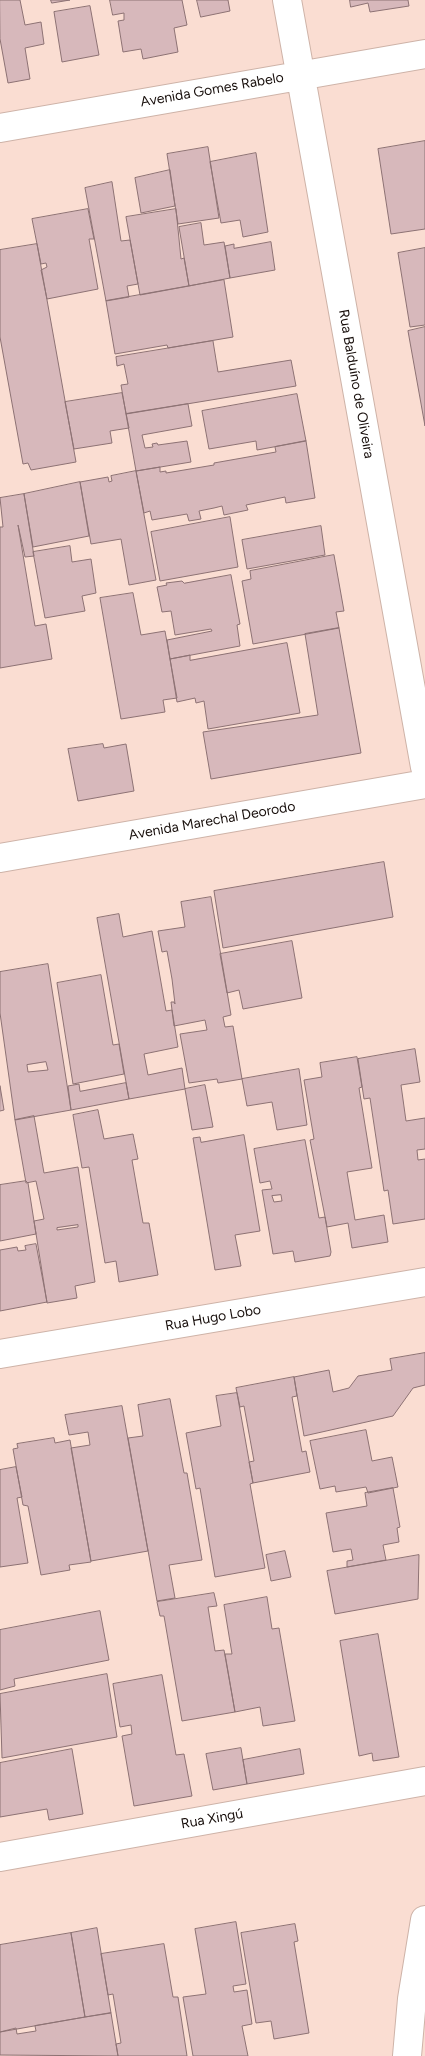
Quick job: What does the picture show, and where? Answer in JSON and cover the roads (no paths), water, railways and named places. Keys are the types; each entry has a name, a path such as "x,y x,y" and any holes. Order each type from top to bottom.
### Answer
{"street":[{"name":"Rua Balduíno de Oliveira","path":"287,0 425,767"},
{"name":"Avenida Gomes Rabelo","path":"0,128 300,74 425,54"},
{"name":"Avenida Marechal Deorodo","path":"0,858 425,784"},
{"name":"Rua Hugo Lobo","path":"0,1354 425,1282"},
{"name":"Rua Xingú","path":"0,1857 425,1781"},
{"path":"407,2056 412,1999 425,1920"}]}
